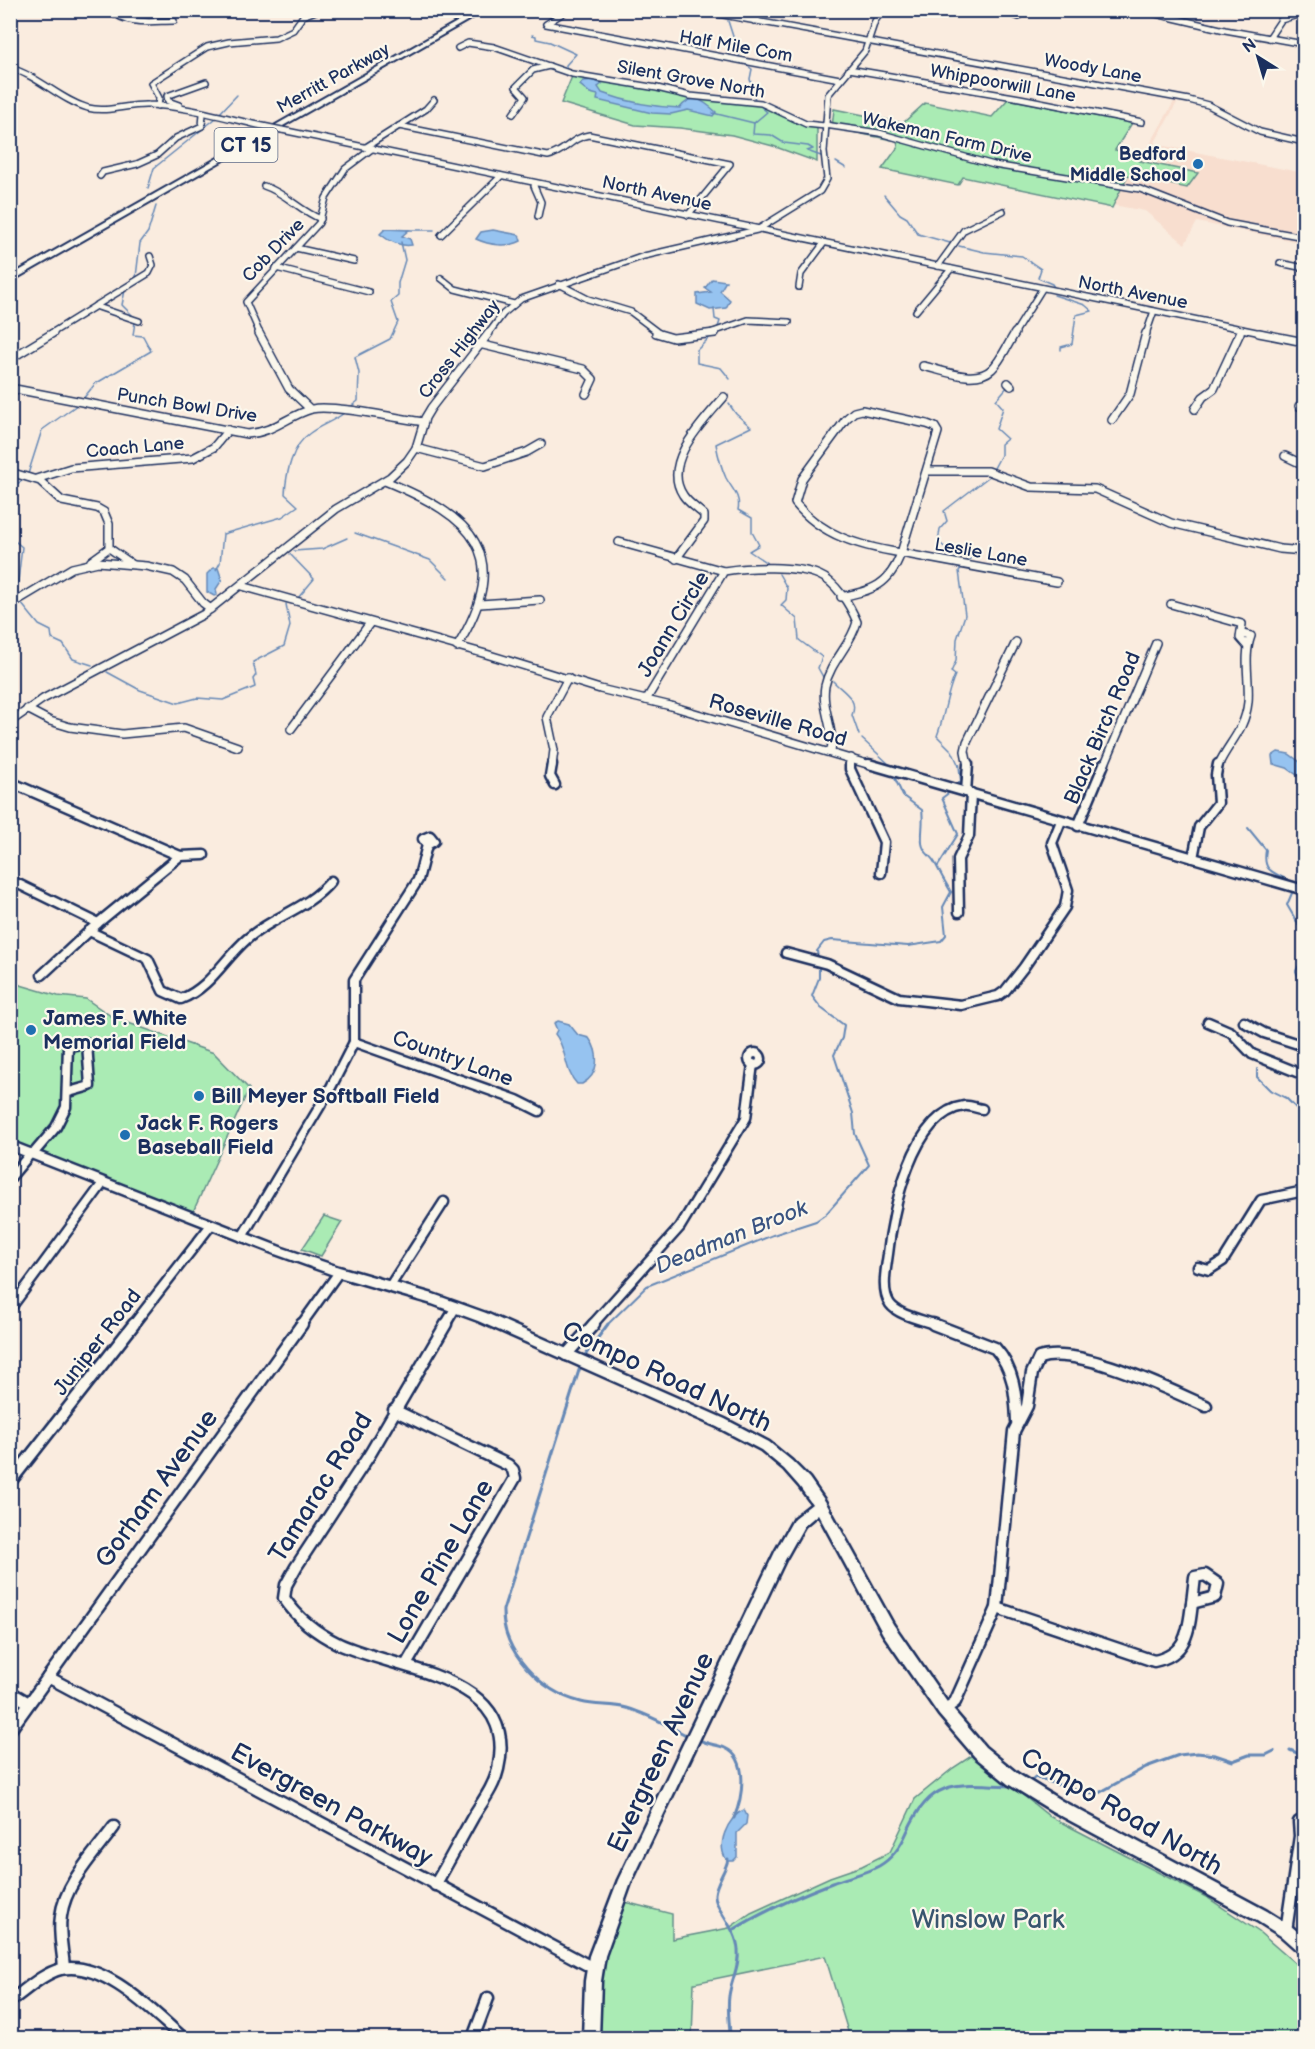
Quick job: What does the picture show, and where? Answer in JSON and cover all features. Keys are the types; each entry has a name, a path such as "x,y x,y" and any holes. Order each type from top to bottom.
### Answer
{"highway":[{"name":"Merritt Parkway","path":"10,273 473,10"},
{"name":"Merritt Parkway","path":"10,280 483,10"}],"main road":[{"name":"Compo Road North","path":"10,1144 242,1237 339,1272 456,1307 752,1438 793,1469 820,1505 875,1608 944,1710 980,1752 1030,1790 1286,1931 1305,1947"},
{"name":"Evergreen Avenue","path":"591,2038 597,1956 625,1880 771,1573 799,1522 820,1505"}],"street":[{"path":"110,10 124,19 174,21"},
{"path":"158,106 159,98 151,82 197,52 222,43 276,38 293,30 303,16 318,10"},
{"name":"Half Mile Com","path":"568,10 546,24 840,79"},
{"name":"Woody Lane","path":"696,10 1198,102 1260,132 1305,142"},
{"path":"754,21 765,10"},
{"name":"Cross Highway","path":"10,722 27,709 69,685 174,632 211,609 336,509 385,481 401,468 416,448 431,408 479,344 514,303 559,284 651,254 757,230 810,198 825,186 827,179 825,125 828,95 840,79 854,68 869,41 875,21 883,10"},
{"path":"998,10 1019,17"},
{"path":"1139,10 1305,44"},
{"path":"1269,38 1281,20 1305,12"},
{"name":"Silent Grove North","path":"458,48 468,43 494,47 573,74 690,96 761,102 806,124 825,125"},
{"path":"513,114 525,96 516,87 533,70 550,65"},
{"name":"North Avenue","path":"10,68 26,73 90,108 106,110 141,105 178,109 1305,342"},
{"name":"Whippoorwill Lane","path":"854,68 1142,122"},
{"path":"178,109 180,106 168,101 167,96 206,82"},
{"path":"366,147 426,109 434,100"},
{"path":"100,176 103,172 137,164 162,152 171,141 202,126 202,114"},
{"name":"Wakeman Farm Drive","path":"825,125 879,133 994,165 1140,189 1221,221 1305,237"},
{"path":"399,126 548,156 558,154 579,136 589,135 730,164 688,215"},
{"name":"Cob Drive","path":"310,409 291,392 246,306 248,298 321,219 326,198 342,172 373,148"},
{"path":"441,235 501,176"},
{"path":"535,183 534,186 541,202 538,216"},
{"path":"264,186 284,193 304,213 321,219"},
{"path":"938,266 964,230 1003,211"},
{"path":"799,287 801,274 825,243"},
{"path":"296,248 354,261"},
{"path":"10,359 151,271 153,265 150,256"},
{"path":"1280,263 1305,268"},
{"path":"276,268 369,292"},
{"path":"916,312 951,269"},
{"path":"441,278 454,289 514,303"},
{"path":"559,284 588,299 631,312 656,333 673,338 718,332 748,320 789,322"},
{"path":"923,366 969,376 987,373 992,369 1042,289"},
{"path":"95,306 137,320"},
{"path":"1112,420 1130,394 1154,311"},
{"path":"1195,409 1203,397 1214,389 1242,329"},
{"path":"479,344 583,369 593,379 586,394"},
{"name":"Punch Bowl Drive","path":"10,388 252,434 268,432 310,409 327,407 424,422"},
{"path":"676,559 704,520 704,515 683,495 678,482 684,446 724,397"},
{"name":"Leslie Lane","path":"927,471 938,429 927,423 862,410 854,412 846,419 797,490 795,503 801,513 813,523 843,538 901,553 1057,582"},
{"name":"Coach Lane","path":"35,478 71,468 193,458 214,447 228,430"},
{"path":"416,448 485,466 519,455 541,444"},
{"path":"1285,456 1305,465"},
{"path":"841,597 882,584 893,574 927,471 988,471 1021,484 1044,489 1095,489 1171,524 1280,549 1305,551"},
{"path":"10,472 35,478 61,500 97,507 104,512 109,524 109,548"},
{"path":"385,481 438,506 465,529 480,551 485,567 480,604 473,621 457,646"},
{"path":"619,542 724,571"},
{"path":"10,605 68,571 88,563 109,548"},
{"path":"109,548 132,565"},
{"path":"88,563 132,565 178,574 211,609"},
{"name":"Joann Circle","path":"646,700 724,571 810,572 825,579 841,597 856,622 853,634 825,686 833,744 831,753"},
{"name":"Roseville Road","path":"242,586 851,758 1078,826 1305,890"},
{"path":"480,604 540,600"},
{"path":"1171,604 1239,622 1251,639 1247,646 1248,703 1245,721 1242,730 1219,762 1216,775 1218,803 1199,827 1193,858"},
{"path":"291,729 370,623"},
{"path":"959,912 958,859 969,836 969,769 965,751 967,742 1016,642"},
{"name":"Black Birch Road","path":"1078,826 1156,643"},
{"path":"555,786 550,776 554,750 547,717 568,678"},
{"path":"27,709 50,721 70,727 122,734 184,728 238,747"},
{"path":"851,758 850,769 884,842 881,873"},
{"path":"10,782 180,856 204,855"},
{"path":"786,953 819,961 899,998 952,1005 1001,994 1010,986 1065,907 1068,890 1052,843 1061,821"},
{"path":"242,1237 328,1091 354,1041 354,980 418,880 427,845"},
{"path":"42,975 98,923 180,856"},
{"path":"10,880 98,923"},
{"path":"89,931 148,959 163,991 182,999 194,993 250,937 311,901 326,889 331,881"},
{"path":"1208,1022 1231,1032 1252,1054 1305,1075"},
{"path":"1244,1022 1263,1034 1305,1046"},
{"name":"Country Lane","path":"354,1041 517,1100 539,1111"},
{"path":"10,1178 63,1120 70,1103 69,1092 67,1049 72,1044 87,1043 90,1086 69,1092"},
{"path":"576,1360 680,1227 746,1118 753,1064"},
{"path":"982,1109 963,1106 943,1114 936,1119 913,1157 899,1193 891,1226 886,1272 887,1297 897,1310 995,1348 1004,1358 1016,1394 1017,1422"},
{"path":"10,1309 103,1182"},
{"path":"1198,1267 1209,1270 1223,1261 1261,1200 1305,1191"},
{"path":"390,1287 444,1202"},
{"name":"Juniper Road","path":"10,1482 210,1225"},
{"name":"Gorham Avenue","path":"10,1730 339,1272"},
{"name":"Tamarac Road","path":"435,1885 494,1778 501,1752 502,1729 494,1714 482,1700 438,1676 351,1648 310,1627 291,1610 284,1598 286,1585 296,1567 370,1454 456,1307"},
{"path":"944,1710 955,1702 997,1608 1014,1431 1025,1410 1036,1362 1043,1355 1049,1354 1123,1370 1206,1406"},
{"name":"Lone Pine Lane","path":"394,1410 508,1465 513,1470 514,1478 406,1665"},
{"path":"997,1608 1154,1661 1161,1661 1179,1651 1182,1646 1191,1603"},
{"name":"Evergreen Parkway","path":"48,1677 595,1969"},
{"path":"10,1692 29,1703"},
{"path":"1286,1931 1300,1836 1299,1822"},
{"path":"64,1968 60,1932 62,1908 68,1892 114,1827"},
{"path":"10,2001 49,1975 64,1968 80,1969 104,1976 183,2038"},
{"path":"473,2038 488,1998"}],"shaded area":[{"name":"Bedford Middle School","path":"1176,98 1179,99 1154,144 1304,173 1304,243 1197,222 1185,244 1145,211 1113,205 1127,176 1144,155"}],"green space":[{"path":"573,74 663,90 756,102 817,126 817,162 773,146 732,135 635,125 561,103"},
{"path":"1008,99 1132,123 1115,150 1144,155 1140,161 1198,173 1187,188 1128,175 1112,208 963,177 958,185 882,169 898,147 897,141 832,128 834,109 903,123 925,103 992,117"},
{"path":"17,984 58,996 86,999 114,1018 214,1053 249,1089 192,1214 96,1177 11,1140 10,991"},
{"path":"324,1216 342,1222 321,1256 302,1249"},
{"name":"Winslow Park","path":"973,1755 1049,1816 1208,1898 1259,1932 1304,1971 1304,2038 850,2038 825,1956 694,1983 692,2038 596,2038 600,1967 621,1901 672,1914 672,1939 729,1928 751,1913 890,1852 915,1799"}],"water":[{"path":"593,80 602,84 598,87 602,93 621,99 680,108 689,100 694,99 707,104 716,112 713,116 688,110 671,114 652,113 597,100 598,95 590,93 580,85 583,81"},
{"path":"385,229 409,230 402,236 410,239 412,245 399,244 387,239 380,234"},
{"path":"493,230 519,235 521,241 498,245 476,239 481,232"},
{"path":"712,279 726,281 720,291 730,300 726,308 710,310 697,304 697,294 711,292 705,288"},
{"path":"213,568 218,568 222,580 216,589 217,595 214,596 207,592 207,574"},
{"path":"1278,752 1289,754 1304,765 1304,780 1287,768 1273,764 1272,756"},
{"path":"558,1021 569,1024 578,1035 589,1038 593,1044 596,1057 595,1069 588,1080 582,1084 577,1084 567,1066 562,1046 555,1034 557,1030 554,1023"},
{"path":"744,1810 747,1816 746,1824 737,1833 737,1857 733,1861 728,1861 722,1848 725,1833 728,1825 738,1813"}],"waterway":[{"name":"Deadman Brook","path":"728,21 740,58"},
{"path":"532,35 536,36 536,39 550,42 576,54 566,65 566,69"},
{"name":"Deadman Brook","path":"743,63 752,69 750,79 755,100"},
{"path":"218,115 237,95"},
{"name":"Deadman Brook","path":"754,123 767,112 758,104"},
{"path":"713,113 754,123"},
{"path":"148,188 154,168 215,119"},
{"name":"Deadman Brook","path":"754,123 753,134 771,135 784,143 808,146 813,149 807,151 821,156"},
{"name":"Deadman Brook","path":"836,162 846,168"},
{"name":"Deadman Brook","path":"884,195 900,214 907,218 918,234 950,243"},
{"path":"123,286 136,277 140,243 148,232 156,206"},
{"path":"407,230 434,230"},
{"path":"349,408 358,401 359,373 355,357 390,339 398,322 391,302 398,296 398,283 405,260 401,242"},
{"name":"Deadman Brook","path":"959,246 984,252 1022,256 1041,269 1038,278 1052,284 1056,290"},
{"path":"125,290 122,305 134,317"},
{"name":"Deadman Brook","path":"1054,295 1085,305 1092,311 1076,315 1072,344 1061,347 1061,350"},
{"path":"714,309 715,319 720,321 717,330"},
{"path":"82,400 95,384 151,351 143,336 133,335 135,322"},
{"path":"711,336 697,350 697,363 721,368 730,379"},
{"name":"Deadman Brook","path":"993,470 1001,455 1001,444 1007,439 996,429 1003,408 996,400 1009,385"},
{"path":"729,404 736,414 751,427 716,444 719,457 726,478 737,497 738,510 752,518 752,532 759,545 749,551 770,565"},
{"path":"28,474 42,430 77,405"},
{"path":"216,570 220,563 223,534 282,517 298,506 285,494 294,452 310,433 344,413"},
{"name":"Deadman Brook","path":"966,563 970,559 969,553 946,548 938,542 940,529 947,521 944,511 991,475"},
{"path":"10,488 25,479"},
{"path":"355,533 430,560 448,578"},
{"path":"10,537 22,547 16,598"},
{"path":"294,551 322,549 347,538"},
{"path":"290,554 314,579 298,598"},
{"name":"Deadman Brook","path":"959,766 952,751 937,736 955,675 951,672 956,661 957,639 965,615 959,571 962,567"},
{"path":"779,574 787,588 786,600 781,605 797,619 799,640 822,657 818,668 823,677"},
{"path":"21,603 39,625 51,631 52,639 63,644 73,659 92,665"},
{"path":"107,672 140,690 178,703 197,698 223,700 255,687 253,679 256,675 253,662 284,646 290,626 286,604"},
{"path":"833,681 852,700 854,709 852,715 859,735"},
{"path":"862,739 891,766"},
{"name":"Deadman Brook","path":"958,784 961,781 959,764"},
{"name":"Deadman Brook","path":"818,958 817,951 824,942 832,940 908,946 941,941 946,935 943,907 951,892 933,860 925,852 922,839 922,810 903,796 893,774"},
{"name":"Deadman Brook","path":"938,866 958,834 942,798 950,792"},
{"path":"1248,828 1266,850 1265,858 1268,868 1292,882"},
{"path":"1292,893 1287,905 1304,934 1304,938"},
{"path":"1304,956 1296,971 1304,990"},
{"name":"Deadman Brook","path":"608,1324 647,1286 773,1235 816,1221 826,1214 869,1165 855,1134 853,1113 834,1055 842,1038 844,1025 821,1008 812,996 819,978 819,964"},
{"path":"1257,1069 1257,1077 1270,1090 1286,1098 1304,1116"},
{"name":"Deadman Brook","path":"583,1358 608,1324"},
{"name":"Deadman Brook","path":"581,1364 503,1610 504,1626 517,1655 538,1680 552,1689 581,1702 635,1710 686,1735"},
{"name":"Deadman Brook","path":"698,1739 725,1748 733,1753 738,1761 742,1780 734,1818"},
{"path":"1290,1750 1304,1756"},
{"path":"1030,1782 1035,1777 1081,1792 1097,1794 1146,1767 1179,1755 1197,1753 1215,1755 1233,1761 1249,1755 1266,1755 1274,1751"},
{"path":"733,1930 794,1899 884,1863 899,1847 916,1815 936,1793 960,1785 1008,1786"},
{"name":"Deadman Brook","path":"728,1859 715,1894 718,1906 734,1934 738,1950 738,1962 728,2001 730,2038"}],"place":[{"name":"Bedford Middle School","path":"1198,164"},
{"name":"James F. White Memorial Field","path":"31,1030"},
{"name":"Bill Meyer Softball Field","path":"199,1096"},
{"name":"Jack F. Rogers Baseball Field","path":"125,1135"}]}
